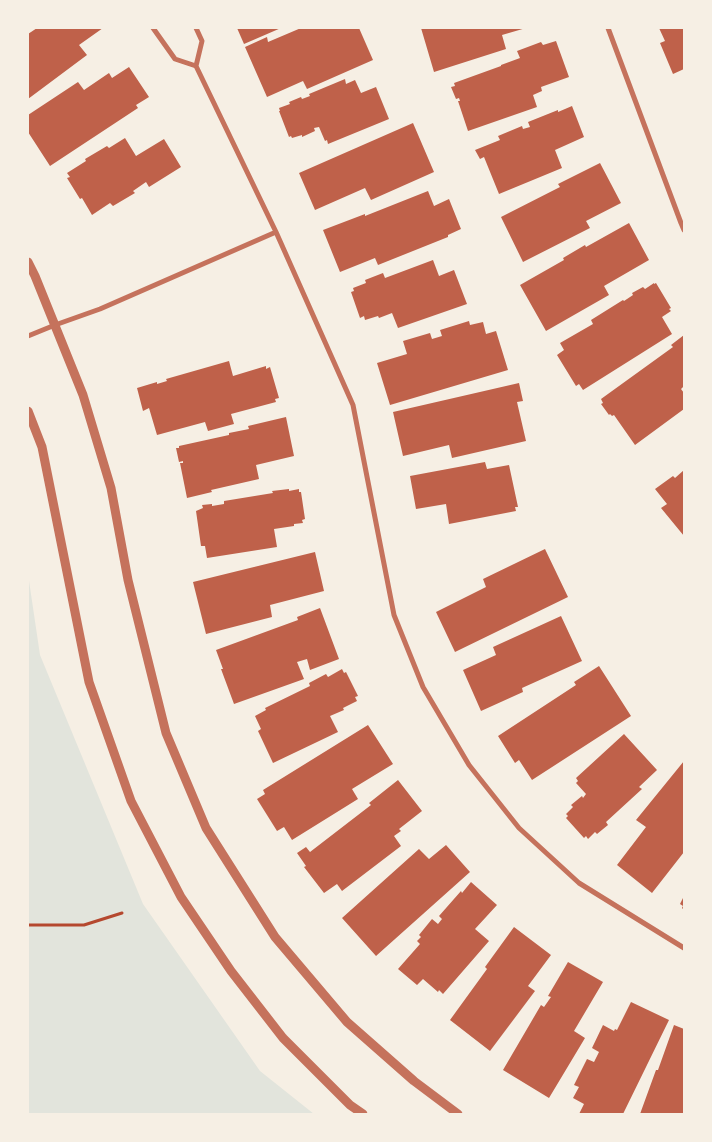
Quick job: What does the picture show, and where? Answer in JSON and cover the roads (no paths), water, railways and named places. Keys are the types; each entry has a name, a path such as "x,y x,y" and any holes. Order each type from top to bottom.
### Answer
{"street":[{"path":"153,28 175,59 196,66"},
{"path":"196,28 202,41 196,66 276,232 353,405 394,614 423,687 469,765 519,828 579,883 684,948"},
{"path":"608,28 684,230"},
{"path":"28,336 100,309 276,232"},
{"path":"28,262 82,395 111,488 128,580 166,733 206,828 275,937 347,1022 414,1081 458,1114"},
{"path":"28,411 42,447 89,682 131,801 181,897 231,971 284,1038 350,1104 363,1114"}]}
